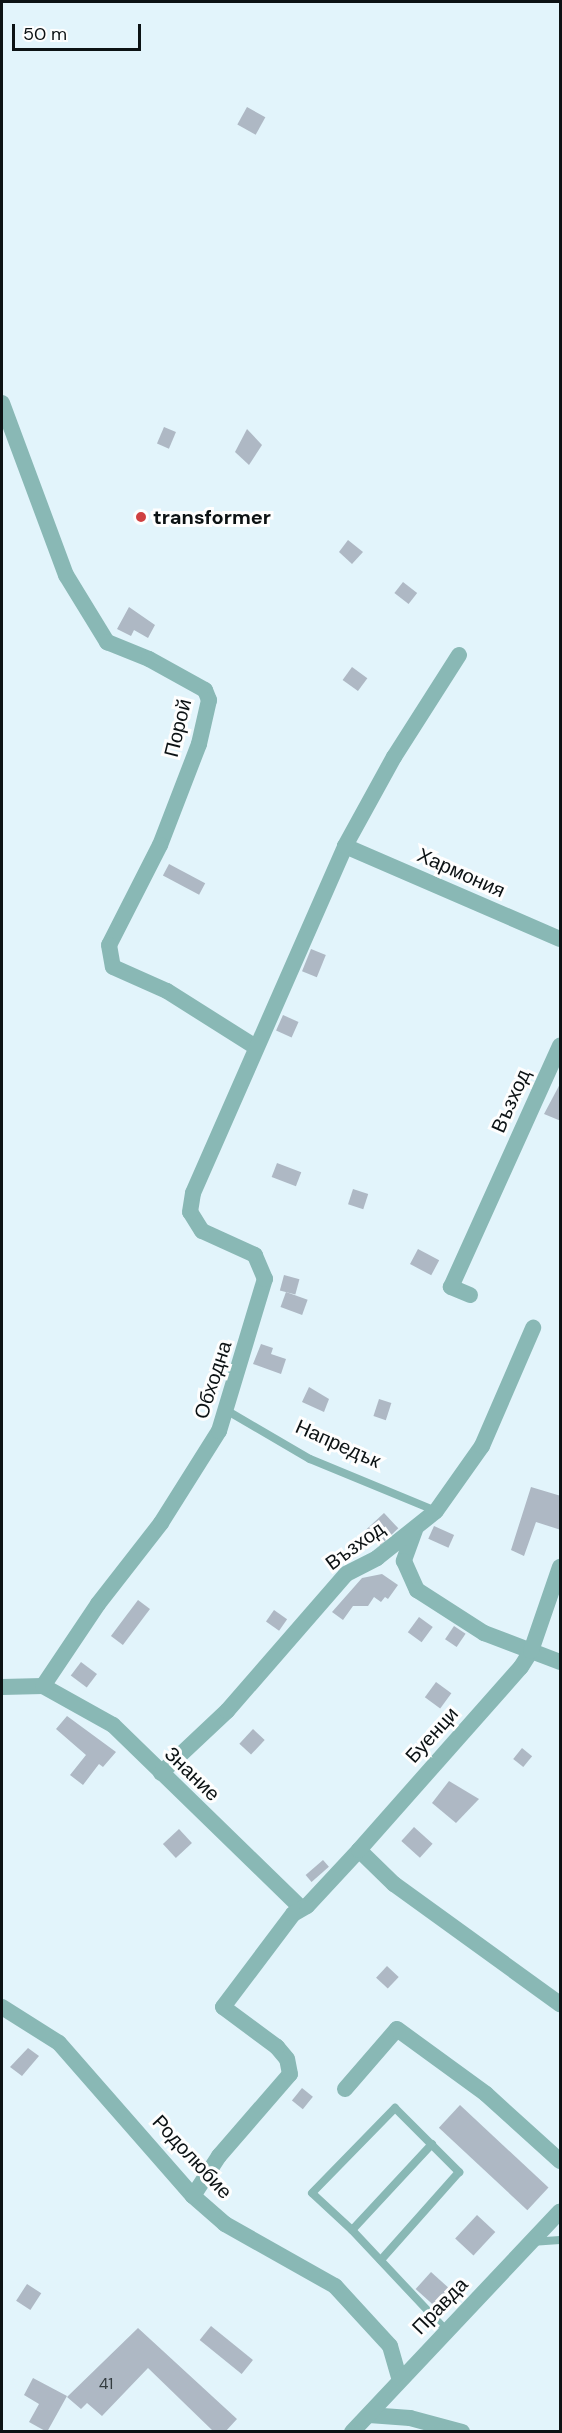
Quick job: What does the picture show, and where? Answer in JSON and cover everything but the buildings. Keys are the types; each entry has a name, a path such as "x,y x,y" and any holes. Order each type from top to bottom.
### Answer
{"street":[{"name":"Порой","path":"2,403 66,575 107,642 149,658 205,690 209,700 199,744 160,845 109,945 113,967 167,991 254,1046"},
{"path":"254,1046 345,846 394,757 459,655"},
{"name":"Хармония","path":"345,846 561,939"},
{"name":"Обходна","path":"43,1686 207,1454 226,1410 265,1279 255,1255 202,1231 190,1212 193,1193 231,1112 254,1046"},
{"name":"Възход","path":"470,1295 451,1287 561,1046"},
{"name":"Възход","path":"161,1773 227,1711 346,1574 377,1558 436,1511 482,1446 533,1328"},
{"path":"416,1528 404,1561 417,1590 484,1633 561,1662"},
{"name":"Буенци","path":"194,2196 219,2156 290,2074 287,2059 277,2048 223,2007 301,1908 359,1850 531,1651 561,1567"},
{"path":"2,1687 43,1686"},
{"name":"Знание","path":"43,1686 113,1725 301,1908"},
{"path":"359,1850 394,1884 561,2004"},
{"name":"Родолюбие","path":"2,2007 59,2043 194,2196 225,2224 335,2286 390,2346 400,2380"},
{"path":"345,2089 397,2030 486,2094 561,2161"},
{"name":"Правда","path":"352,2432 561,2211"},
{"path":"369,2415 410,2418 462,2432"}],"lane":[{"name":"Напредък","path":"226,1410 310,1459 436,1511"},
{"path":"381,2259 459,2172 395,2108 312,2193 381,2259 446,2330"},
{"path":"352,2230 432,2144"},
{"path":"531,2242 561,2240"}],"place":[{"name":"transformer","path":"141,517"}]}
